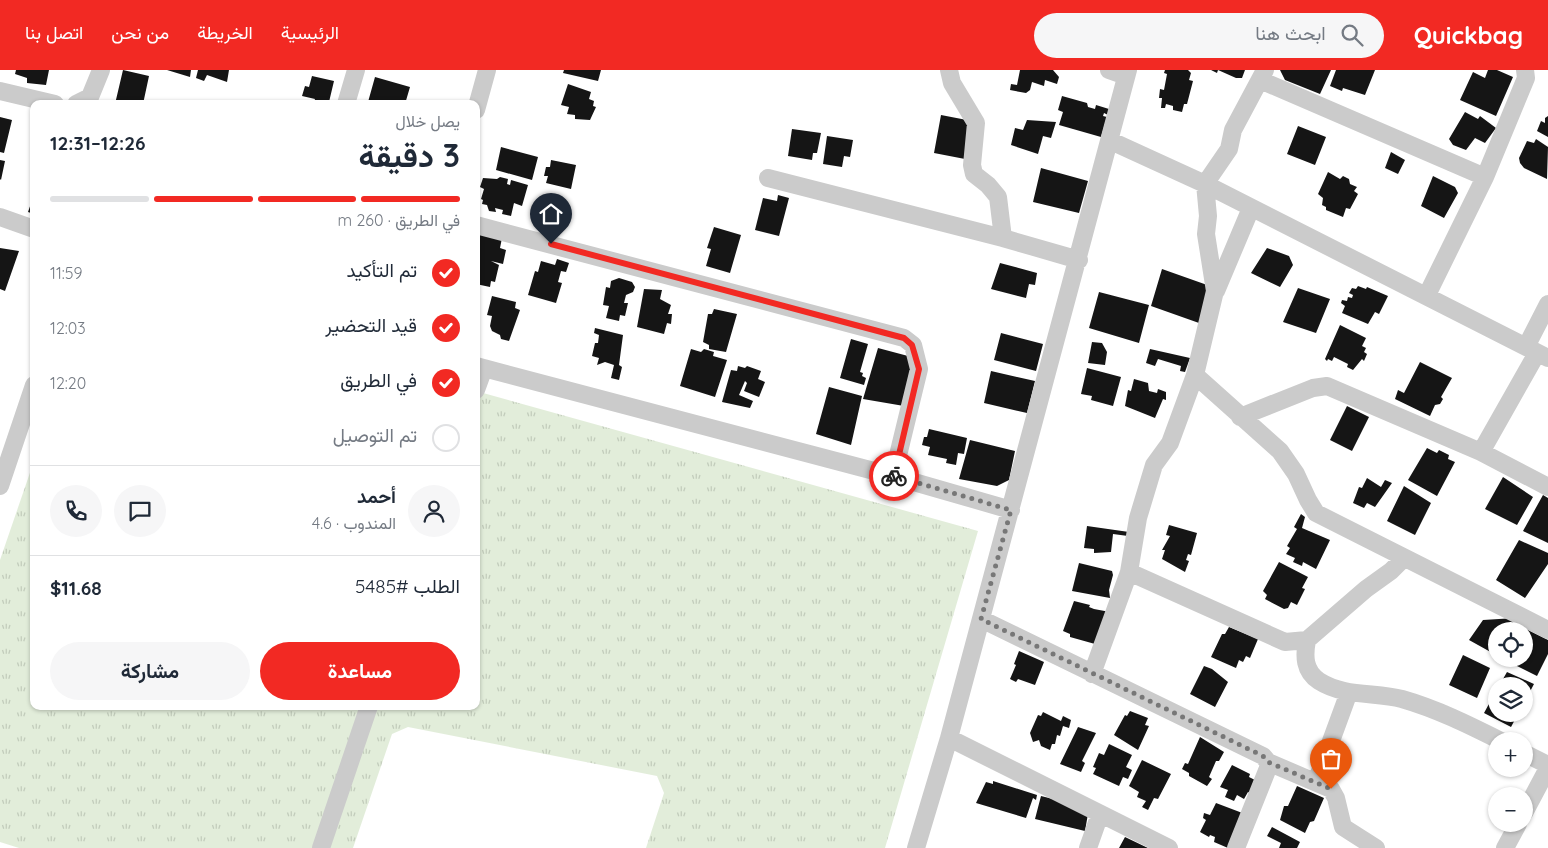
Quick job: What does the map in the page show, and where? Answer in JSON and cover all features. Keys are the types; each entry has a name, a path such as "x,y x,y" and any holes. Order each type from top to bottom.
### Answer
{"street":[{"path":"84,100 90,97 100,70"},
{"path":"347,100 356,70"},
{"path":"479,100 487,70"},
{"path":"949,70 952,83 976,123 972,165 974,174 998,197 1003,238"},
{"path":"916,848 949,738 1111,141 1127,73 1110,70"},
{"path":"1427,295 1484,177 1526,78 1525,70"},
{"path":"1215,291 1206,234 1208,216 1205,184 1229,149 1234,130 1262,75 1484,177"},
{"path":"0,91 38,100"},
{"path":"1111,141 1205,184 1537,352"},
{"path":"768,178 1003,238 1078,260"},
{"path":"1092,674 1129,572 1138,518 1154,465 1170,443 1194,375 1215,291 1251,208"},
{"path":"0,217 30,228"},
{"path":"480,226 904,338 912,345 919,369 893,476"},
{"path":"1481,452 1537,352 1548,304"},
{"path":"480,367 893,476 1011,510"},
{"path":"1194,375 1280,451 1296,474 1316,513 1548,630"},
{"path":"1240,417 1313,388 1327,386 1481,452 1548,487"},
{"path":"0,486 4,457 30,395"},
{"path":"1129,572 1285,642 1307,640 1366,589 1391,572 1404,558"},
{"path":"981,619 1263,756 1268,762 1331,789 1336,798 1343,827 1376,848"},
{"path":"1307,640 1305,658 1308,670 1319,681 1349,692 1399,699 1425,706 1451,716 1488,734"},
{"path":"1316,782 1349,692"},
{"path":"321,848 368,710"},
{"path":"949,738 1169,848"},
{"path":"1533,758 1548,766 1533,795"},
{"path":"1236,848 1268,768 1268,762"},
{"path":"1088,848 1100,814"},
{"path":"1505,848 1514,832"}],"green space":[{"path":"480,392 978,531 885,848 646,848 664,793 657,776 408,727 392,734 353,848 19,848 0,842 0,560 30,473 30,710 480,710"}],"building":[{"path":"16,70 49,70 46,85 27,83 27,78 15,74"},
{"path":"123,70 149,76 144,100 116,100"},
{"path":"167,70 191,70 190,77"},
{"path":"198,70 229,70 227,82 207,75 204,81 196,78"},
{"path":"564,70 601,70 598,81 563,73"},
{"path":"1020,70 1053,70 1059,77 1057,84 1045,80 1044,86 1032,82 1030,90 1026,93 1010,90 1011,84 1017,85"},
{"path":"1165,70 1188,70 1191,73 1189,80 1193,81 1187,104 1184,104 1182,112 1173,110 1173,106 1166,104 1165,108 1161,108 1162,98 1159,98 1160,89 1164,90 1167,74 1164,73"},
{"path":"1218,70 1245,70 1242,78 1236,78"},
{"path":"1280,70 1331,70 1320,94 1285,80"},
{"path":"1336,70 1375,70 1365,95 1343,88 1342,91 1330,86"},
{"path":"1488,70 1497,70 1513,77 1496,116 1460,100 1473,72 1485,78"},
{"path":"312,76 334,81 329,100 315,100 302,96 305,86 309,87"},
{"path":"375,77 410,87 406,100 369,100"},
{"path":"568,84 591,92 589,99 594,101 593,106 596,107 590,120 575,119 575,115 567,114 569,107 561,105"},
{"path":"1062,96 1087,103 1088,107 1095,109 1096,105 1109,109 1108,115 1104,113 1103,116 1107,117 1101,137 1059,125 1063,112 1058,110"},
{"path":"1465,112 1478,119 1480,116 1496,128 1485,143 1475,138 1466,150 1453,145 1449,139"},
{"path":"941,115 972,121 965,159 934,153"},
{"path":"1548,116 1548,137 1537,131 1541,121 1545,123 1545,118"},
{"path":"0,117 12,120 4,153 0,152"},
{"path":"1027,120 1056,122 1051,138 1043,136 1038,154 1011,145 1015,128 1023,130"},
{"path":"1298,126 1326,137 1315,165 1287,154"},
{"path":"792,129 821,133 817,153 813,153 812,160 788,156"},
{"path":"827,136 853,140 850,157 844,156 842,167 823,164"},
{"path":"1536,139 1548,147 1547,179 1524,168 1520,163 1519,158 1527,141 1534,143"},
{"path":"501,147 538,157 532,180 496,170"},
{"path":"1391,152 1405,160 1398,174 1385,168"},
{"path":"0,160 5,161 1,180 0,179"},
{"path":"551,160 576,165 571,189 546,183 548,176 544,176 546,167 550,167"},
{"path":"1041,168 1088,181 1079,213 1033,202"},
{"path":"1328,172 1340,179 1343,176 1349,179 1350,184 1357,187 1354,191 1358,194 1350,209 1346,208 1343,217 1326,210 1326,207 1322,205 1323,198 1318,194"},
{"path":"1433,176 1455,187 1458,193 1444,218 1421,206"},
{"path":"500,177 508,179 507,184 510,185 511,180 528,185 522,206 514,203 511,216 502,214 503,210 495,208 496,212 489,211 487,205 482,204 483,200 481,199 484,189 480,187 483,178 497,179"},
{"path":"778,195 789,198 779,236 755,230 763,198 777,201"},
{"path":"714,227 741,235 730,273 706,266 711,249 707,248"},
{"path":"480,234 502,238 500,248 506,250 503,264 491,261 499,265 495,282 491,281 490,287 480,285"},
{"path":"0,248 19,251 5,291 0,289"},
{"path":"1267,248 1289,256 1293,265 1280,287 1251,273"},
{"path":"557,259 569,263 566,272 561,271 558,282 562,283 556,303 528,295 535,271 538,272 541,261 555,265"},
{"path":"1000,263 1037,273 1035,285 1029,284 1026,298 991,289"},
{"path":"1162,269 1210,286 1199,323 1151,306"},
{"path":"619,278 632,282 635,287 633,292 626,295 624,303 628,303 625,316 620,315 619,321 606,318 609,306 603,305 606,287 610,288 611,281"},
{"path":"1358,286 1366,289 1367,287 1388,296 1379,314 1375,312 1368,324 1342,313 1345,306 1341,303 1342,300 1347,301 1348,297 1352,298 1353,295 1349,293 1352,288 1356,289"},
{"path":"1298,288 1330,299 1316,333 1283,322"},
{"path":"644,289 662,290 660,299 671,305 668,314 672,314 671,324 667,323 664,334 637,327"},
{"path":"1099,292 1149,305 1139,343 1089,328"},
{"path":"492,296 516,302 515,308 520,310 509,341 501,339 500,335 492,331 490,326 492,316 487,315"},
{"path":"714,309 737,314 726,352 709,349 709,345 703,342 708,314 712,314"},
{"path":"1340,325 1366,338 1362,346 1366,348 1364,352 1367,354 1364,361 1362,359 1353,370 1347,367 1348,364 1334,357 1332,361 1325,359"},
{"path":"595,328 623,335 619,365 622,367 619,380 611,378 614,365 605,362 597,365 599,358 592,356 595,343 598,343 599,335 594,333"},
{"path":"1001,333 1043,344 1036,371 994,360"},
{"path":"851,339 868,344 860,372 866,378 864,385 840,378"},
{"path":"1092,342 1102,343 1107,352 1105,365 1088,363"},
{"path":"878,348 908,356 913,364 904,406 863,399"},
{"path":"691,349 701,352 704,349 714,352 713,356 727,360 715,397 680,386"},
{"path":"1150,349 1190,358 1185,372 1180,371 1181,366 1158,359 1155,366 1146,363"},
{"path":"1420,362 1452,378 1441,397 1443,399 1440,404 1435,405 1430,416 1395,399 1398,390 1404,393"},
{"path":"738,366 745,368 747,366 761,371 758,379 765,382 759,397 744,391 747,383 745,381 739,395 753,401 750,408 722,402 731,370 737,371"},
{"path":"1087,368 1121,377 1113,406 1091,400 1092,396 1081,394"},
{"path":"991,371 1035,381 1027,413 984,403"},
{"path":"1134,379 1148,383 1149,391 1157,393 1158,389 1166,392 1166,400 1163,399 1155,418 1125,406 1128,390 1131,391"},
{"path":"829,387 862,396 851,445 816,434"},
{"path":"1347,406 1369,417 1352,451 1330,440"},
{"path":"929,429 967,438 964,454 958,453 956,465 946,463 947,459 928,455 930,447 922,445"},
{"path":"970,440 1015,451 1009,480 997,486 959,479"},
{"path":"1427,448 1437,453 1439,450 1449,455 1448,459 1455,462 1437,496 1408,480"},
{"path":"1503,477 1533,497 1517,525 1485,509"},
{"path":"1367,478 1381,487 1385,480 1392,483 1375,507 1367,503 1364,508 1353,503 1359,487 1362,488"},
{"path":"1404,486 1431,503 1415,535 1387,521"},
{"path":"1543,495 1548,498 1548,543 1523,531"},
{"path":"1301,514 1305,517 1302,528 1330,540 1316,569 1303,562 1302,566 1293,562 1295,558 1286,554 1290,548 1287,546 1297,529 1294,527"},
{"path":"1169,525 1197,533 1191,555 1188,554 1186,560 1189,561 1185,572 1162,559 1165,550 1162,550 1170,536 1166,535"},
{"path":"1087,526 1129,532 1128,536 1113,534 1111,552 1094,553 1094,549 1084,548"},
{"path":"1519,540 1548,553 1548,564 1525,598 1496,580"},
{"path":"1279,562 1308,577 1302,588 1305,589 1297,605 1291,602 1288,608 1284,609 1265,599 1267,595 1263,591"},
{"path":"1079,563 1112,571 1113,575 1109,590 1110,598 1072,591"},
{"path":"1074,601 1090,605 1089,607 1094,609 1110,612 1095,644 1070,637 1070,634 1063,631"},
{"path":"1515,618 1513,622 1488,622 1488,651 1469,640 1483,620"},
{"path":"1229,627 1258,639 1250,658 1246,656 1243,662 1239,660 1236,668 1211,657 1222,634 1225,634"},
{"path":"1533,632 1548,640 1548,654 1537,676 1519,667 1533,667"},
{"path":"1019,651 1044,662 1035,685 1018,679 1016,682 1010,679"},
{"path":"1463,655 1490,668 1477,698 1449,685"},
{"path":"1204,666 1212,669 1228,682 1215,707 1190,694"},
{"path":"1507,672 1518,677 1504,677"},
{"path":"1488,706 1488,715 1484,713"},
{"path":"1130,711 1148,718 1145,725 1149,726 1138,750 1114,735 1125,715 1127,716"},
{"path":"1043,712 1061,721 1063,716 1071,720 1069,728 1063,726 1060,736 1057,735 1055,744 1052,744 1050,750 1041,746 1039,740 1033,742 1030,733 1038,715 1041,716"},
{"path":"1501,722 1514,722 1511,727"},
{"path":"1078,727 1096,733 1082,761 1085,763 1081,772 1060,764"},
{"path":"1200,737 1224,752 1219,761 1216,761 1209,777 1212,779 1207,786 1189,776 1189,773 1182,769 1185,763 1188,764"},
{"path":"1109,744 1132,755 1126,767 1132,770 1128,779 1123,777 1119,786 1093,774 1096,768 1093,767 1099,753 1104,755"},
{"path":"1142,760 1171,774 1158,799 1154,798 1148,810 1142,807 1146,801 1137,797 1139,792 1129,786"},
{"path":"1232,765 1250,774 1249,777 1255,780 1250,793 1248,792 1244,799 1237,795 1234,801 1225,797 1228,790 1220,787"},
{"path":"993,781 1037,795 1036,800 1033,798 1026,818 976,803 986,782 993,784"},
{"path":"1297,786 1324,798 1314,821 1310,822 1305,833 1280,820 1284,806 1288,806"},
{"path":"1041,796 1089,808 1085,831 1035,819"},
{"path":"1216,803 1245,814 1228,848 1214,842 1215,837 1210,835 1209,837 1200,832 1206,820 1203,818 1204,813 1210,815"},
{"path":"1272,827 1300,842 1297,848 1279,848 1281,843 1267,836"},
{"path":"1125,837 1148,848 1119,848"}],"way so far":[{"path":"894,476 1011,510 981,619 1263,756 1268,762 1331,789"}],"route":[{"path":"551,244 904,338 912,345 919,369 894,476"}]}
